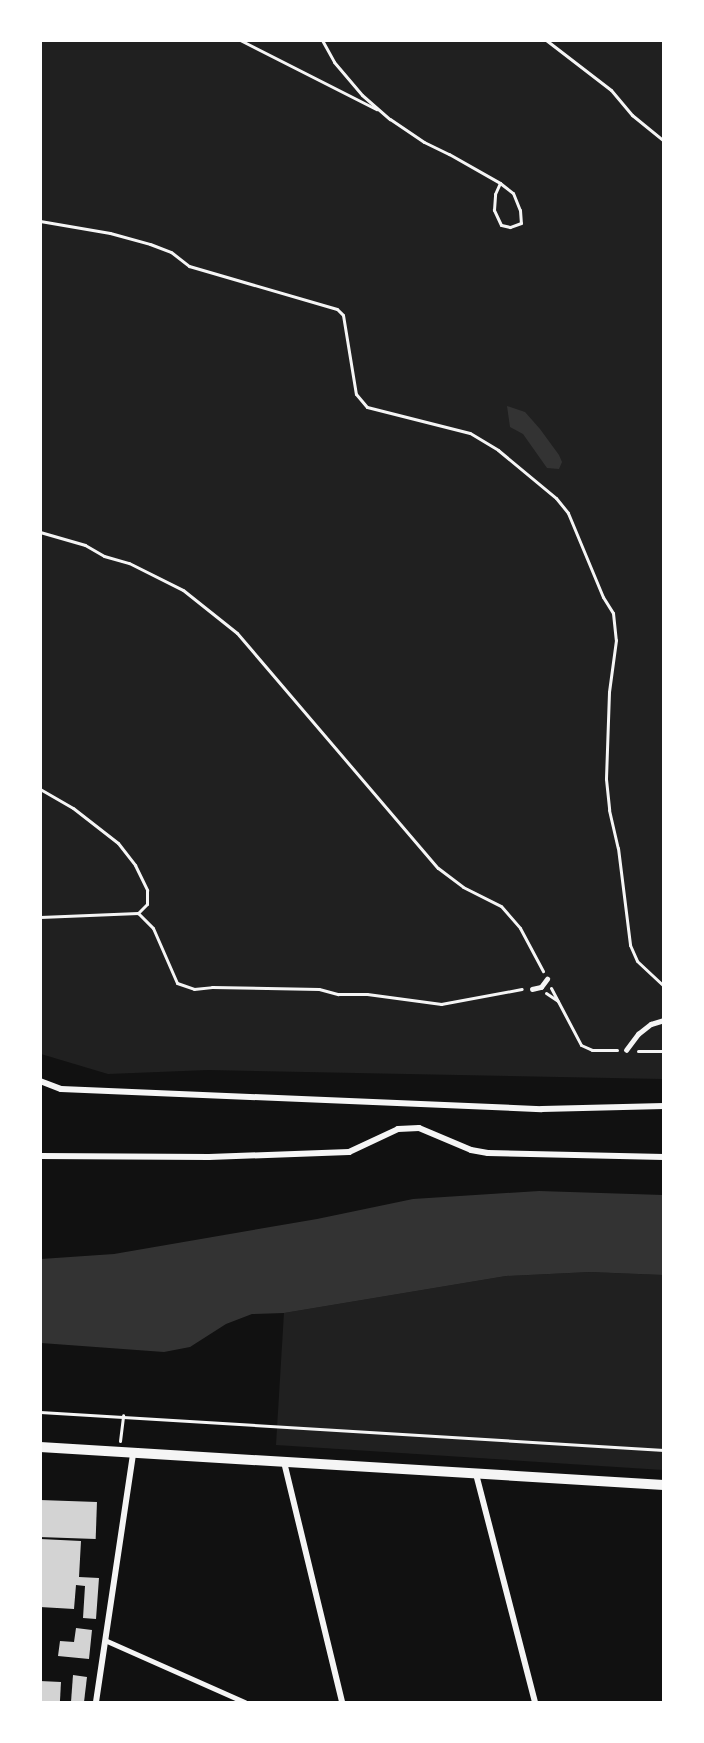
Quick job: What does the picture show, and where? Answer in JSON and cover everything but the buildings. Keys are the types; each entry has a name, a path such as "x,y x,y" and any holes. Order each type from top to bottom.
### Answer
{"street":[{"path":"40,1081 61,1089 542,1109 663,1106"},
{"path":"40,1156 209,1157 349,1152 398,1129 419,1128 471,1150 488,1154 663,1157"},
{"path":"40,1447 663,1485"},
{"path":"96,1702 133,1453"},
{"path":"284,1461 342,1702"},
{"path":"476,1474 535,1702"}],"lane":[{"path":"532,990 541,987 547,979"},
{"path":"626,1050 638,1034 651,1024 663,1020"},
{"path":"105,1640 245,1702"}],"path":[{"path":"240,40 380,111"},
{"path":"322,40 334,62 362,95 380,111 424,142 500,183 513,193 520,210 521,223 510,227 501,225 494,210 495,194 500,183"},
{"path":"546,40 611,90 632,115 663,141"},
{"path":"40,221 110,232 171,252 189,266 338,309 343,315 356,394 367,407 470,433 498,450 556,498 568,513 603,597 613,613 616,640 609,692 606,779 609,810 618,848 630,945 637,961 663,986"},
{"path":"40,532 85,544 104,556 129,563 183,590 237,633 438,868 463,887 501,906 520,928 581,1045 592,1050 663,1051"},
{"path":"40,789 73,808 118,843 135,866 147,890 147,904 138,913 40,918"},
{"path":"138,913 153,928 177,983 194,990 212,987 320,990 338,994 367,994 441,1004 532,990 548,994 558,1001"},
{"path":"40,1412 123,1415 663,1450"},
{"path":"119,1452 123,1415"}],"shaded area":[{"path":"40,41 663,41 663,1079 208,1070 108,1074 41,1054"},
{"path":"507,406 525,412 540,429 559,455 562,462 559,469 547,468 523,434 510,427"},
{"path":"539,1191 663,1195 663,1275 590,1272 506,1276 284,1313 252,1314 226,1324 190,1347 164,1352 41,1343 41,1259 114,1254 317,1219 413,1199"},
{"path":"590,1272 663,1275 663,1470 276,1445 284,1313 506,1276"}]}
